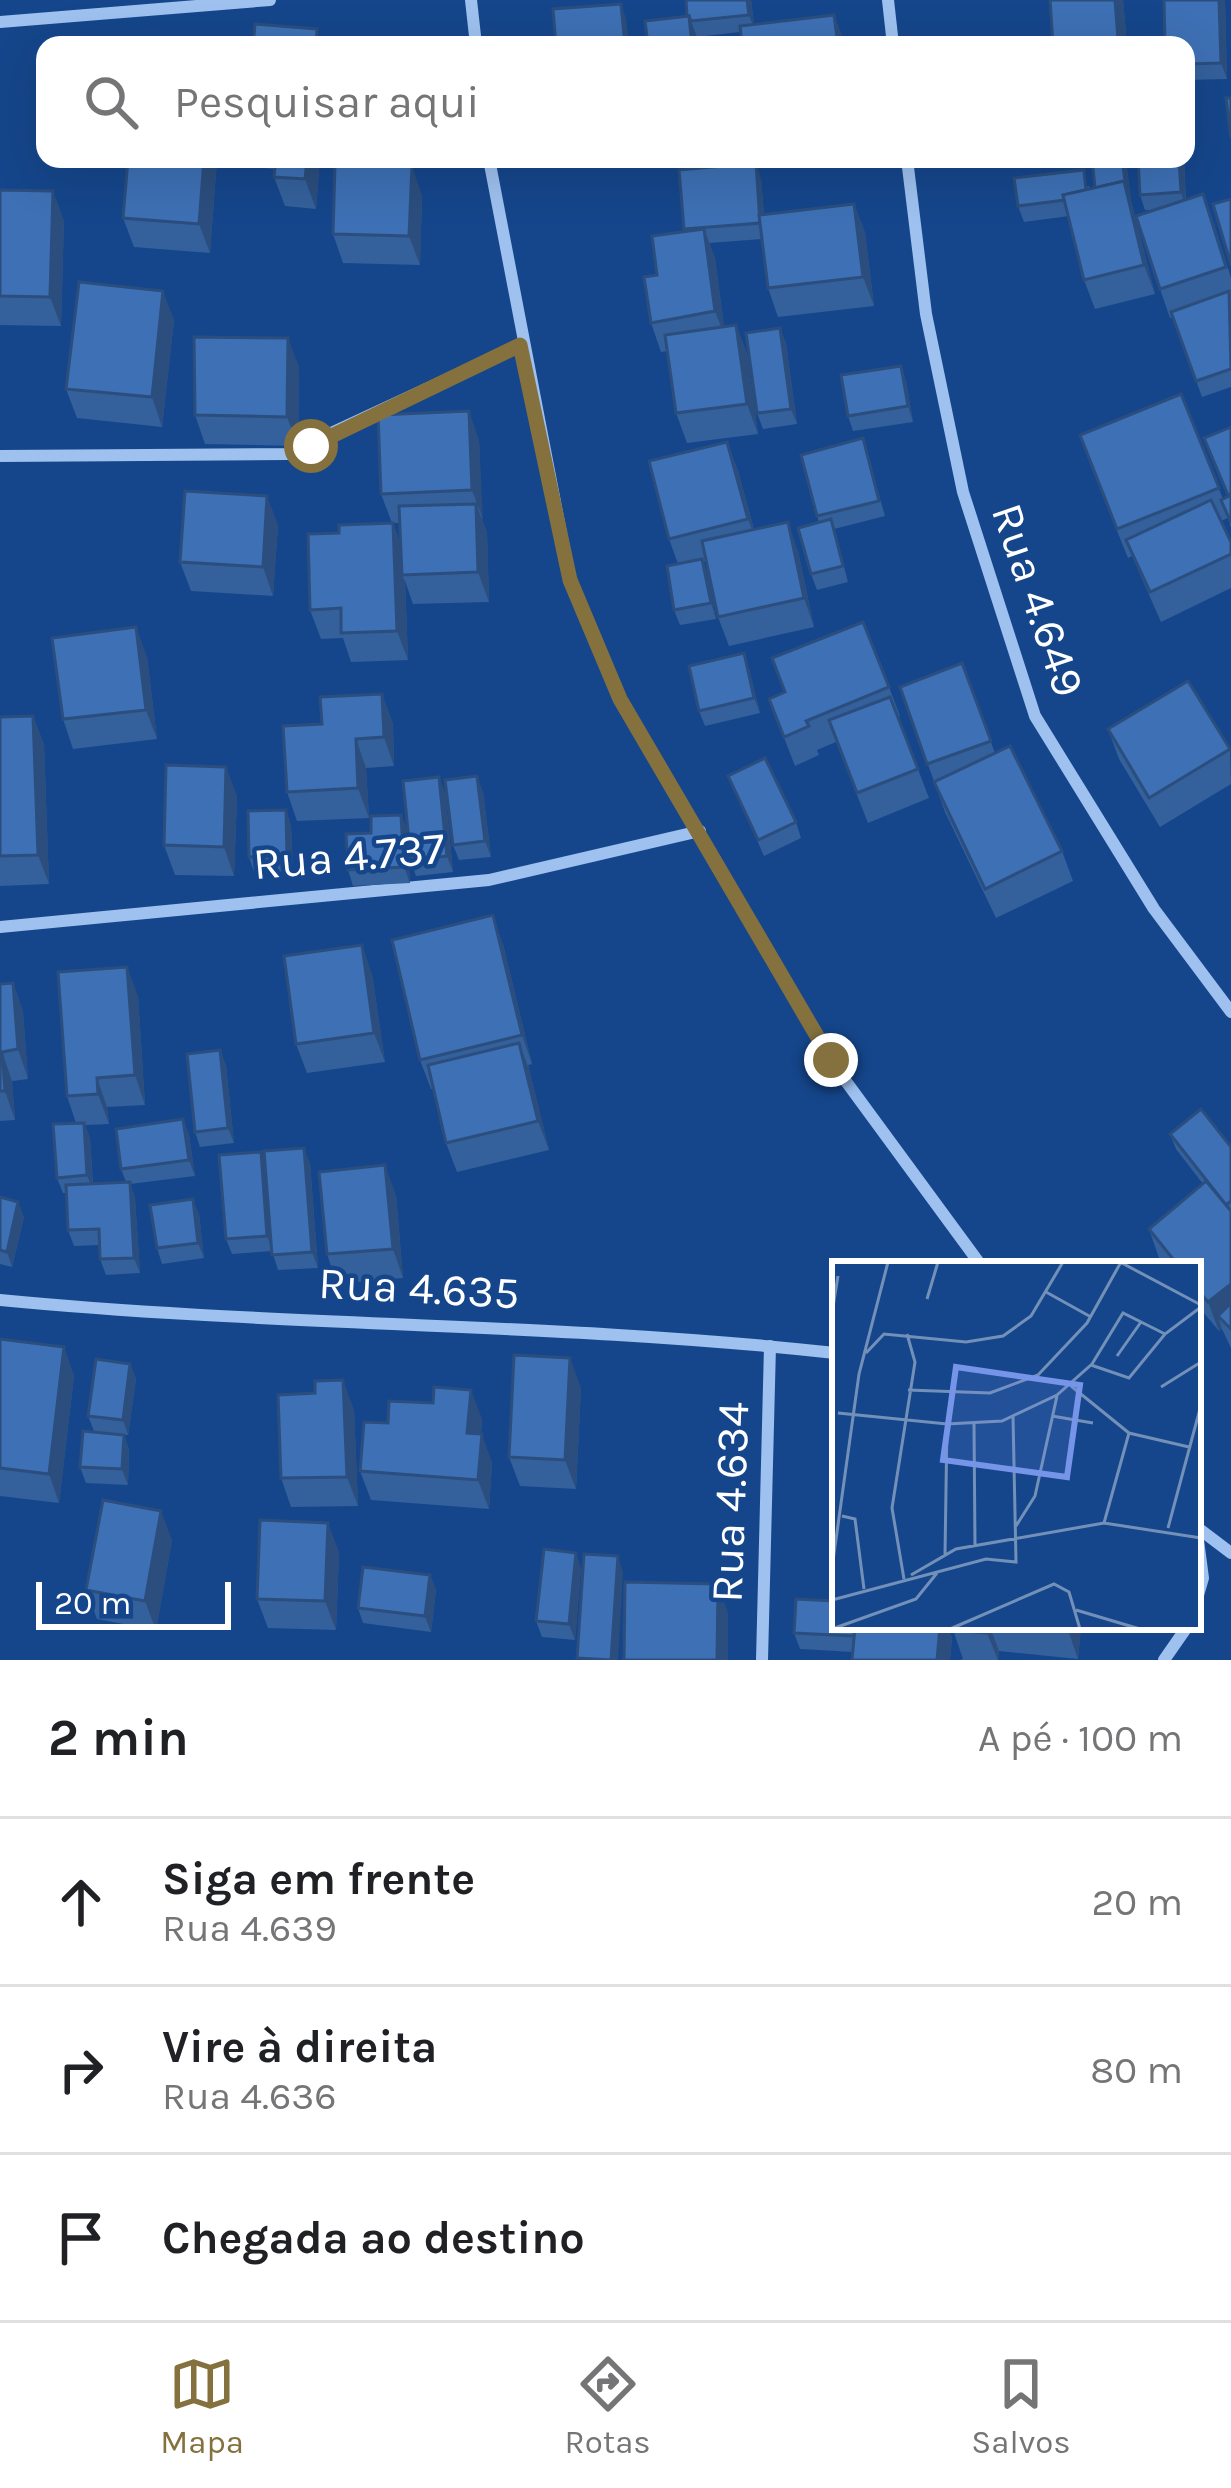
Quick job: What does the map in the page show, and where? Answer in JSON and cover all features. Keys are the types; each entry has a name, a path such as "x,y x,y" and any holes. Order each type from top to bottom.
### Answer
{"street":[{"path":"0,22 270,0"},
{"path":"471,0 475,36"},
{"path":"888,0 892,36"},
{"path":"490,168 520,345 570,580 620,699 831,1060 978,1261"},
{"name":"Rua 4.649","path":"909,168 926,314 964,493 1035,716 1154,909 1231,1012"},
{"path":"0,456 286,454 520,345"},
{"name":"Rua 4.737","path":"0,927 489,880 700,831"},
{"name":"Rua 4.635","path":"0,1300 123,1312 451,1324 832,1353"},
{"name":"Rua 4.634","path":"762,1660 770,1346"},
{"path":"1201,1530 1231,1553"},
{"path":"1164,1660 1185,1630"}],"building":[{"path":"686,0 747,0 749,15 691,21"},
{"path":"1050,0 1115,0 1118,36 1052,36"},
{"path":"1164,0 1219,0 1221,63 1195,64 1195,36 1165,36"},
{"path":"621,4 624,36 555,36 553,9"},
{"path":"834,15 837,36 741,36 740,26"},
{"path":"689,16 691,36 647,36 645,21"},
{"path":"255,24 317,29 317,36 254,36"},
{"path":"1226,98 1231,98 1231,138"},
{"path":"127,168 203,168 199,224 123,218"},
{"path":"275,168 306,168 305,179 274,177"},
{"path":"335,168 412,168 409,236 333,234"},
{"path":"756,168 760,223 684,229 679,170"},
{"path":"1093,168 1123,168 1126,188 1124,181 1095,188"},
{"path":"1138,168 1180,168 1181,192 1140,195"},
{"path":"1084,170 1086,190 1063,195 1065,200 1018,206 1014,178"},
{"path":"1124,181 1144,265 1084,280 1063,195"},
{"path":"0,190 53,191 50,297 0,296"},
{"path":"1203,194 1226,267 1160,289 1136,216"},
{"path":"1231,199 1231,265 1213,204"},
{"path":"854,204 863,277 768,288 759,215"},
{"path":"704,229 715,311 651,323 644,277 657,275 652,236"},
{"path":"79,282 163,291 152,397 66,389"},
{"path":"1229,291 1231,369 1196,381 1171,312"},
{"path":"736,325 747,404 676,413 665,335"},
{"path":"780,328 791,409 757,413 746,333"},
{"path":"194,337 288,338 287,417 195,415"},
{"path":"901,366 908,406 848,416 841,375"},
{"path":"1181,394 1219,488 1117,529 1080,435"},
{"path":"469,411 472,490 381,494 378,415"},
{"path":"1231,427 1231,494 1228,495 1204,438"},
{"path":"863,438 879,501 817,516 801,455"},
{"path":"727,442 748,519 669,539 649,461"},
{"path":"185,491 267,496 263,567 180,562"},
{"path":"1231,495 1231,523 1221,500"},
{"path":"1211,500 1231,542 1231,554 1150,592 1126,540"},
{"path":"476,504 478,572 402,575 399,506"},
{"path":"831,519 843,566 811,574 798,528"},
{"path":"788,522 804,598 718,617 702,541"},
{"path":"393,523 397,631 341,633 341,608 310,610 308,534 339,533 339,525"},
{"path":"702,559 711,603 674,610 667,566"},
{"path":"863,622 889,687 806,721 809,726 784,737 769,699 785,692 772,658"},
{"path":"136,627 146,710 63,719 52,638"},
{"path":"744,653 754,698 699,711 689,666"},
{"path":"962,663 991,741 927,764 900,687"},
{"path":"1188,681 1230,749 1149,798 1108,729"},
{"path":"382,694 384,737 356,739 358,788 287,792 283,726 322,724 320,697"},
{"path":"890,697 918,769 857,793 829,720"},
{"path":"33,716 38,855 0,856 0,717"},
{"path":"1010,746 1062,851 985,889 934,782"},
{"path":"765,758 796,822 758,840 728,776"},
{"path":"166,765 226,767 224,847 164,845"},
{"path":"477,776 485,841 453,845 445,780"},
{"path":"439,777 447,856 411,861 403,781"},
{"path":"286,810 287,856 249,857 248,811"},
{"path":"401,815 404,867 348,870 346,834 371,833 371,816"},
{"path":"493,915 522,1035 420,1060 392,940"},
{"path":"362,945 374,1033 296,1044 284,956"},
{"path":"127,967 135,1075 97,1078 98,1094 67,1096 58,972"},
{"path":"13,983 18,1049 2,1052 5,1091 0,1091 0,984"},
{"path":"519,1043 538,1121 446,1143 428,1065"},
{"path":"220,1050 228,1128 195,1132 187,1054"},
{"path":"1201,1109 1231,1147 1231,1201 1226,1205 1170,1134"},
{"path":"183,1119 189,1160 121,1169 116,1129"},
{"path":"84,1123 87,1175 57,1178 53,1124"},
{"path":"304,1148 312,1252 272,1255 264,1151"},
{"path":"261,1152 267,1236 226,1239 219,1155"},
{"path":"385,1165 393,1249 327,1254 319,1172"},
{"path":"1206,1181 1231,1211 1231,1284 1208,1302 1201,1294 1201,1261 1175,1261 1149,1229"},
{"path":"130,1182 134,1258 100,1259 99,1229 68,1230 66,1185"},
{"path":"0,1197 18,1202 7,1252 0,1250"},
{"path":"193,1199 198,1243 157,1248 150,1205"},
{"path":"1231,1303 1231,1329 1218,1316"},
{"path":"0,1339 64,1347 49,1474 0,1468"},
{"path":"514,1355 570,1358 565,1460 509,1457"},
{"path":"96,1359 130,1364 123,1420 88,1416"},
{"path":"343,1380 347,1477 281,1478 278,1395 315,1393 315,1381"},
{"path":"434,1387 471,1390 467,1433 482,1434 478,1480 360,1471 364,1422 388,1423 389,1401 433,1403"},
{"path":"83,1431 124,1435 122,1469 80,1467"},
{"path":"103,1500 161,1511 145,1601 86,1590"},
{"path":"260,1520 328,1523 325,1601 257,1599"},
{"path":"544,1549 576,1553 569,1624 536,1621"},
{"path":"584,1554 618,1556 611,1660 577,1658"},
{"path":"363,1567 430,1575 425,1616 358,1608"},
{"path":"625,1582 718,1584 717,1660 624,1660"},
{"path":"796,1599 832,1601 832,1630 855,1630 854,1636 794,1633"},
{"path":"855,1630 940,1630 937,1660 852,1660"}],"route":[{"path":"311,446 370,413 520,345 570,580 620,699 831,1060"}]}
